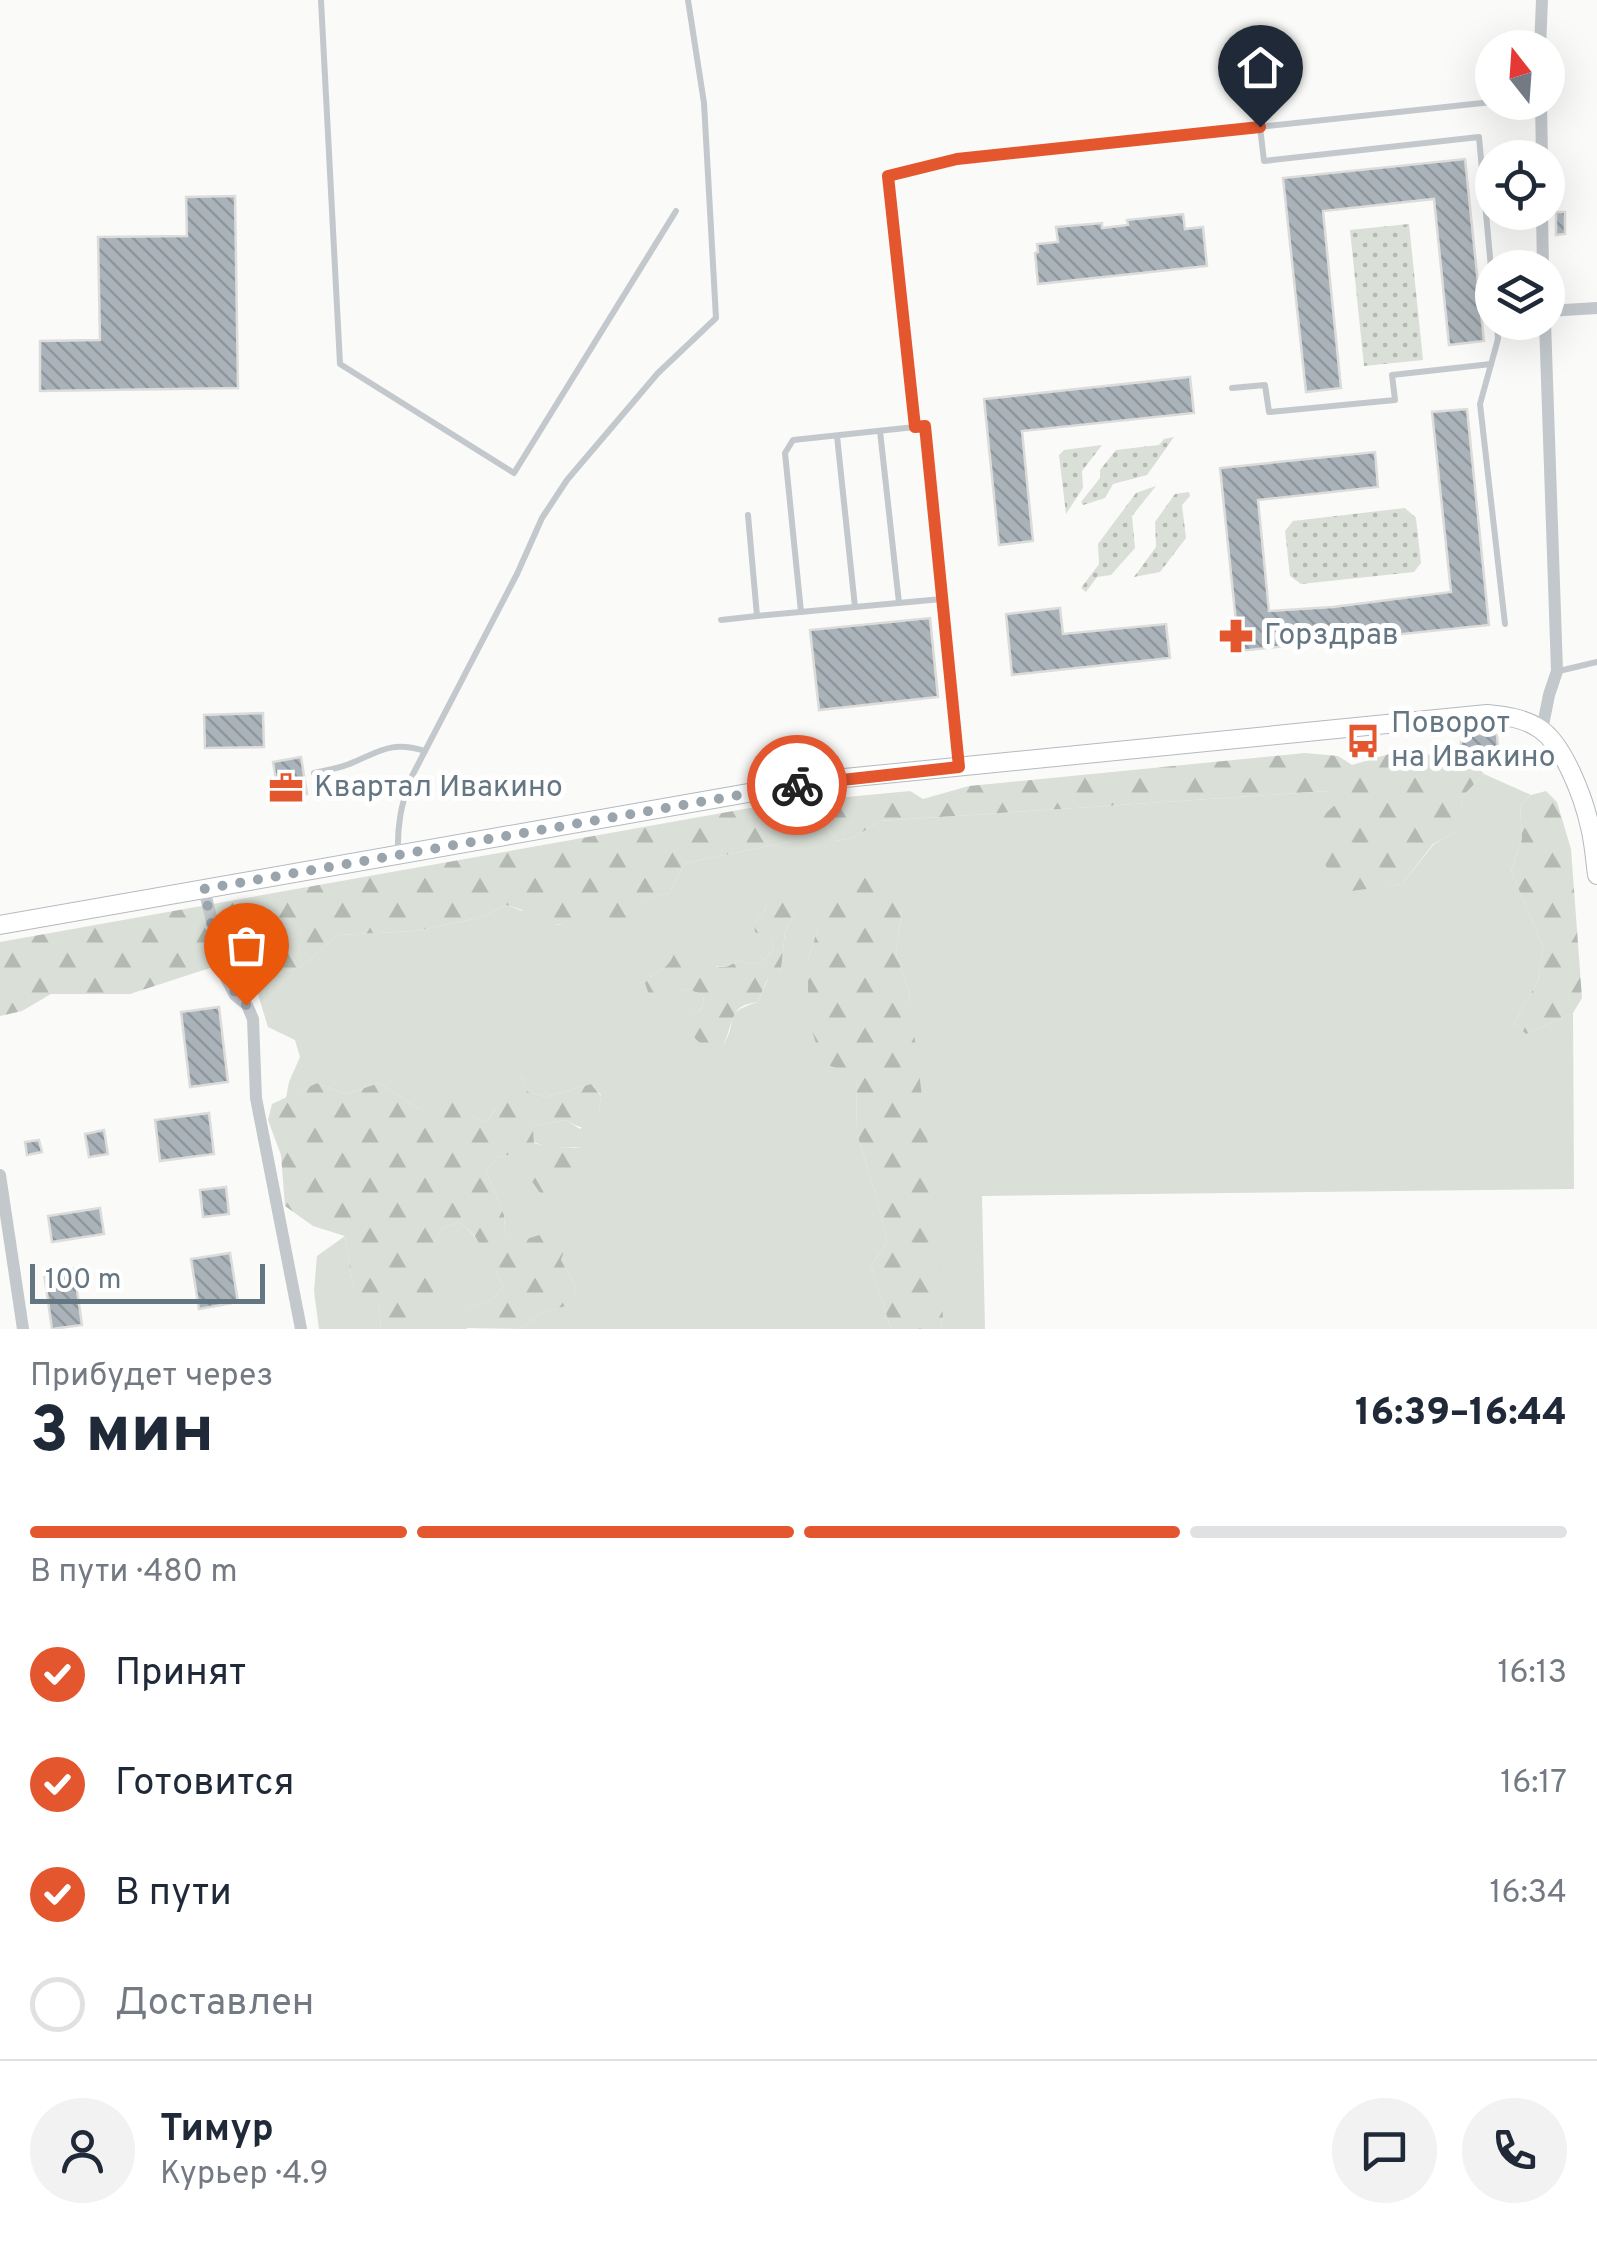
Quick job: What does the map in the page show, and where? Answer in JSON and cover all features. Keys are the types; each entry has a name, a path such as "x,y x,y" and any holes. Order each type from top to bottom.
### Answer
{"main road":[{"path":"0,925 781,787 1487,714 1516,717 1542,730 1555,745 1573,777 1590,825 1597,875"}],"street":[{"path":"1541,30 1542,0"},
{"path":"1565,310 1597,308"},
{"path":"1542,730 1557,671 1546,340"},
{"path":"204,889 226,978 253,1019 256,1098 301,1329"},
{"path":"0,1175 24,1329"}],"lane":[{"path":"321,0 340,364 514,474 676,212"},
{"path":"398,855 401,803 542,518 568,480 658,373 716,318 704,104 688,0"},
{"path":"915,427 888,176 957,159 1475,104"},
{"path":"1260,127 1264,161 1479,138 1489,250"},
{"path":"1498,340 1480,404 1505,624"},
{"path":"1232,388 1265,385 1269,412 1395,400 1392,375 1491,364"},
{"path":"801,612 784,453 793,440 925,426 959,767"},
{"path":"880,431 899,602"},
{"path":"837,436 855,607"},
{"path":"748,515 757,616"},
{"path":"721,620 942,598"},
{"path":"1557,671 1597,662"},
{"path":"314,773 346,766 374,751 404,744 425,751"}],"green space":[{"path":"1409,224 1423,360 1364,366 1350,230"},
{"path":"1174,437 1147,475 1113,484 1105,498 1083,505 1081,502 1100,478 1100,470 1116,450 1159,445"},
{"path":"1102,445 1082,471 1083,488 1066,514 1059,455 1064,450"},
{"path":"1156,486 1132,516 1135,548 1111,575 1097,577 1086,592 1081,588 1099,564 1098,544 1136,493"},
{"path":"1189,492 1182,505 1186,538 1160,572 1134,577 1156,547 1155,522 1175,494"},
{"path":"1405,508 1416,518 1421,563 1414,572 1301,584 1290,576 1285,531 1293,521"},
{"path":"1413,747 1442,761 1474,762 1484,774 1461,798 1464,828 1433,844 1402,884 1337,893 1310,827 1335,805 1328,791 880,821 853,838 837,841 817,813 826,799 910,791 923,799 969,786 1305,753 1338,756 1352,765"},
{"path":"1484,774 1531,795 1520,806 1522,839 1511,871 1543,947 1538,981 1514,1023 1526,1034 1573,1013 1574,1189 982,1196 985,1329 940,1329 943,1317 909,993 896,953 902,909 818,928 808,960 808,1017 856,1074 857,1134 887,1242 871,1266 891,1329 521,1329 539,1314 571,1304 576,1288 561,1260 558,1230 514,1244 505,1231 504,1215 486,1171 496,1158 512,1154 582,1147 548,1148 534,1142 533,1126 566,1120 580,1129 599,1111 601,1095 591,1084 545,1097 528,1092 521,1076 486,1122 471,1116 421,1110 379,1083 347,1094 317,1083 286,1098 300,1057 295,1040 268,1027 252,975 301,967 338,935 416,931 478,918 507,905 558,925 576,918 591,919 635,901 669,893 685,863 799,840 794,811 817,813 837,841 853,838 880,821 1329,791 1335,805 1337,892 1402,884 1434,844 1463,828 1461,798","holes":["767,902 794,915 785,931 781,971 768,979 758,1002 735,1014 724,1043 692,1014 704,1003 703,995 688,989 654,997 650,977 670,964 726,967 741,960 755,964 764,959 774,947 754,923"]},
{"path":"1546,791 1557,802 1571,849 1582,998 1573,1013 1526,1034 1514,1023 1538,981 1543,947 1511,871 1522,839 1520,806 1531,795"},
{"path":"778,803 794,811 799,840 685,863 669,893 636,901 629,919 617,927 603,929 583,919 526,926 522,910 507,905 478,918 416,931 338,935 301,967 285,972 252,975 222,964 130,994 51,994 22,1011 0,1016 0,942"},
{"path":"864,875 902,909 896,953 909,993 934,1192 943,1317 940,1329 891,1329 871,1266 887,1242 857,1134 856,1075 822,1063 808,1017 808,960 818,928 845,876"},
{"path":"783,894 794,906 794,915 785,931 781,970 767,980 758,1002 736,1012 721,1046 703,1044 687,1021 704,1003 703,995 688,989 654,998 645,983 682,947 699,951 717,967 741,960 755,964 764,959 774,947 770,938 755,932 754,923 767,902"},
{"path":"521,1076 528,1092 545,1097 591,1084 601,1096 599,1111 612,1120 589,1128 566,1120 533,1126 534,1143 596,1154 594,1169 558,1193 541,1194 512,1154 496,1158 486,1171 504,1215 505,1231 514,1243 558,1229 566,1244 561,1260 576,1288 572,1304 539,1314 521,1329 466,1328 462,1311 492,1300 503,1287 496,1271 481,1265 478,1240 459,1222 443,1228 435,1242 444,1274 410,1329 381,1329 379,1305 363,1299 353,1286 345,1236 313,1226 285,1206 281,1155 268,1120 272,1104 317,1083 347,1094 379,1083 421,1110 449,1091 471,1116 486,1122 496,1109 494,1092"},
{"path":"459,1222 480,1243 503,1287 492,1300 463,1311 467,1329 410,1329 435,1242 443,1228"},
{"path":"345,1236 353,1285 379,1305 381,1329 319,1329 314,1291 317,1256"}],"building":[{"path":"1465,159 1475,255 1475,340 1484,341 1449,345 1434,199 1323,211 1341,388 1306,392 1283,178"},
{"path":"235,196 238,388 40,391 40,341 100,340 98,237 187,236 186,197"},
{"path":"1183,214 1185,229 1203,227 1207,266 1038,284 1037,244 1058,242 1056,227 1102,223 1102,228 1128,225 1127,220"},
{"path":"1190,377 1194,413 1022,431 1033,541 999,545 984,399"},
{"path":"1467,409 1489,625 1239,651 1220,468 1375,452 1378,487 1258,500 1269,611 1451,592 1432,412"},
{"path":"1060,608 1063,634 1166,624 1170,658 1012,675 1006,614"},
{"path":"930,618 938,697 819,710 810,630"},
{"path":"263,713 264,747 205,748 204,715"},
{"path":"1461,734 1497,734 1498,748 1461,749"},
{"path":"301,757 307,794 279,798 273,762"},
{"path":"219,1007 228,1082 190,1087 181,1012"},
{"path":"209,1113 214,1154 160,1161 155,1120"},
{"path":"104,1130 108,1154 89,1157 85,1134"},
{"path":"39,1140 42,1152 27,1155 25,1142"},
{"path":"226,1187 229,1214 203,1217 200,1190"},
{"path":"100,1208 104,1234 52,1242 48,1216"},
{"path":"230,1253 238,1302 199,1309 191,1259"},
{"path":"74,1269 82,1325 52,1329 44,1273"}],"way so far":[{"path":"246,1005 235,996 226,978 204,889 797,785"}],"place":[{"name":"Горздрав","path":"1236,636"},
{"name":"Поворот на Ивакино","path":"1363,741"},
{"name":"Квартал Ивакино","path":"286,788"}],"route":[{"path":"797,785 959,767 925,426 915,427 888,176 957,159 1260,127"}]}
